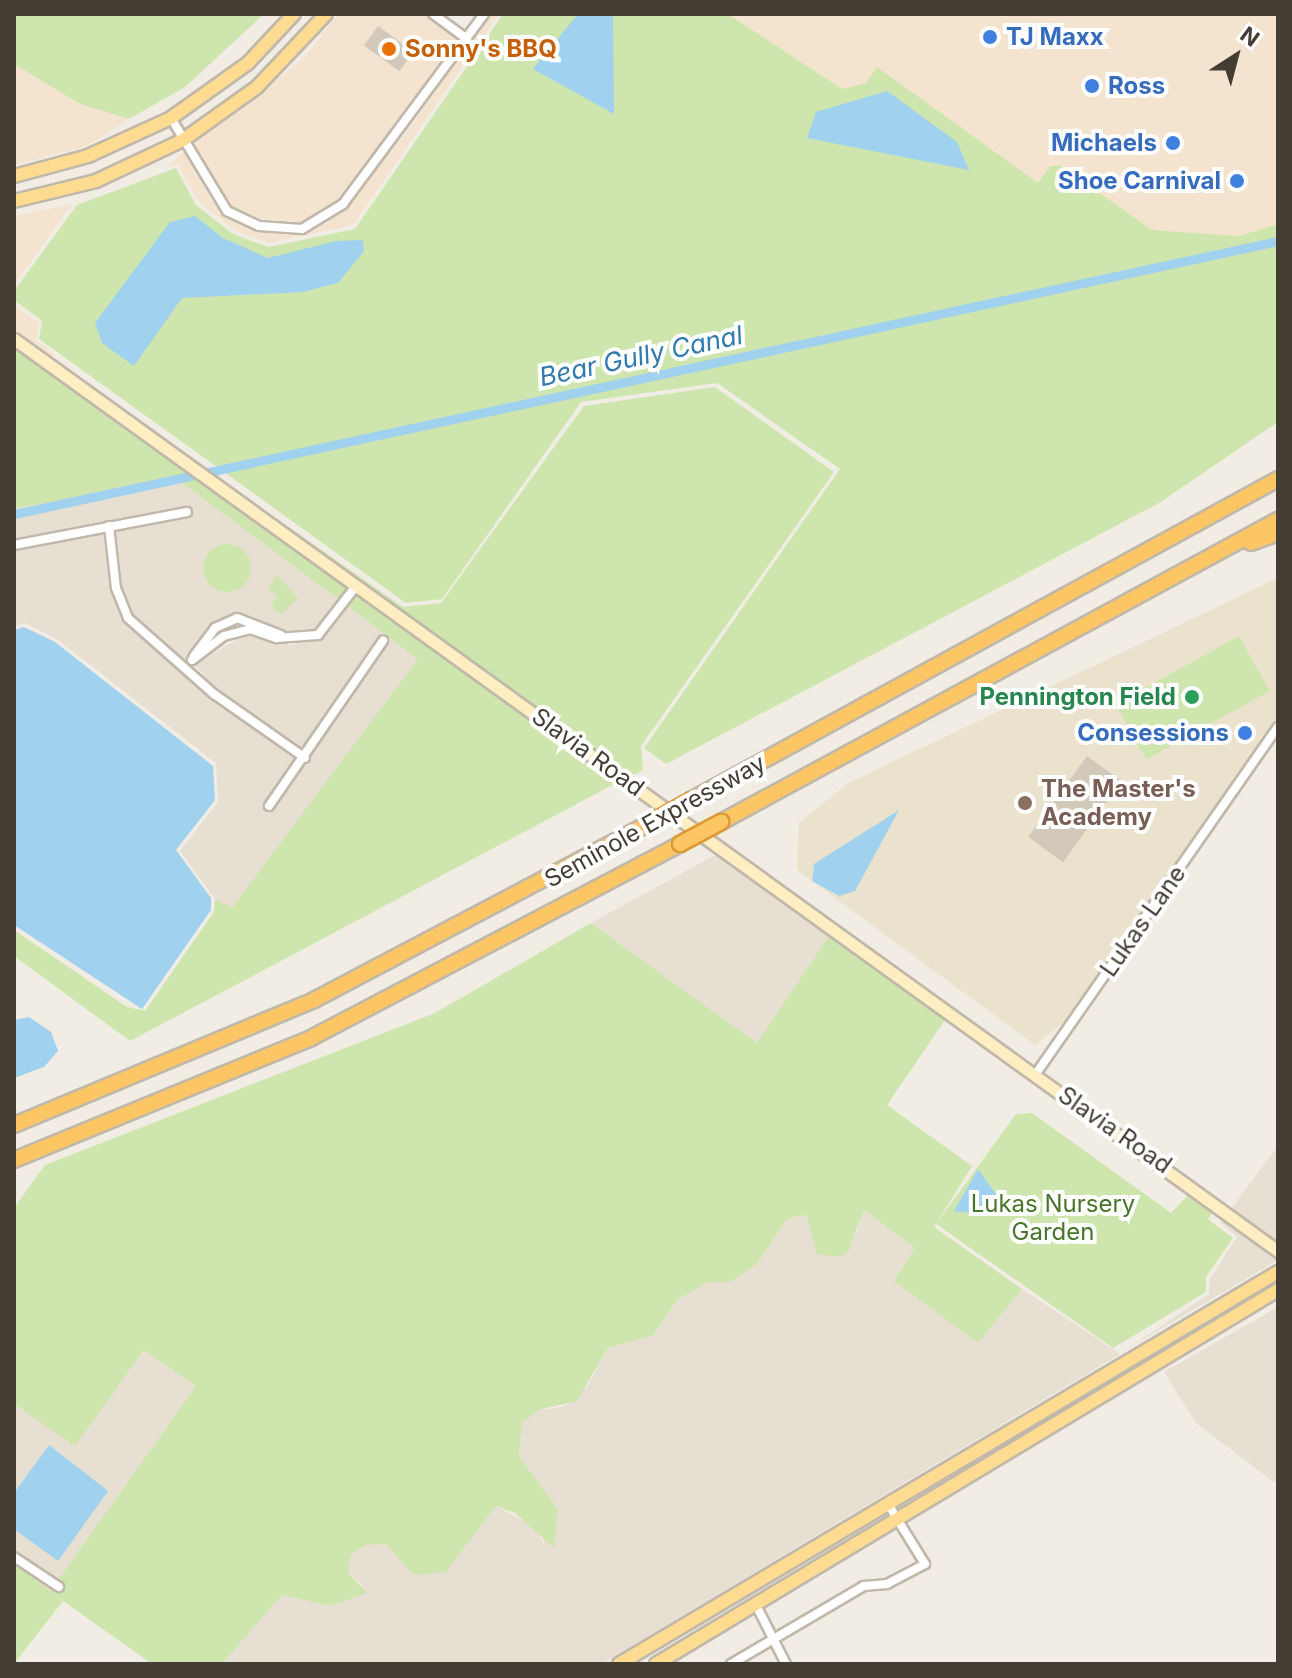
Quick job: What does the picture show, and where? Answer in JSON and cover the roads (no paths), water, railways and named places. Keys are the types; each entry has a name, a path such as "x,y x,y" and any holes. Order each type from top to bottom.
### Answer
{"highway":[{"name":"Seminole Expressway","path":"14,1125 314,1000 650,823 1278,476"},
{"name":"Seminole Expressway","path":"14,1160 336,1026 721,822 1278,520"},
{"path":"1205,560 1278,533"}],"main road":[{"path":"14,176 88,156 171,118 248,63 294,14"},
{"path":"14,201 96,181 183,140 257,87 326,14"},
{"path":"619,1664 1278,1272"},
{"path":"661,1663 755,1603 1278,1290"}],"street":[{"path":"433,14 467,39"},
{"path":"171,118 227,211 259,226 302,229 343,204 484,14"},
{"name":"Slavia Road","path":"14,339 1278,1251"},
{"path":"14,545 187,512"},
{"path":"109,526 121,608 185,668 305,758"},
{"path":"185,668 192,660 238,631 289,639 326,629 356,586"},
{"path":"269,806 383,641"},
{"name":"Lukas Lane","path":"1035,1075 1278,727"},
{"path":"731,1664 864,1586 887,1584 925,1564 888,1504"},
{"path":"14,1557 59,1587"},
{"path":"755,1603 786,1664"}],"water":[{"path":"578,14 613,14 614,114 533,69"},
{"path":"887,91 957,142 969,170 807,138 816,112"},
{"path":"195,216 223,238 268,258 336,241 363,240 364,251 338,283 303,292 182,298 134,366 102,343 95,323 170,222"},
{"path":"24,627 55,642 213,766 215,800 176,850 211,898 211,910 142,1009 14,925 14,630"},
{"path":"899,810 855,891 839,896 812,881 814,864"},
{"path":"29,1017 51,1032 58,1051 44,1067 14,1078 14,1020"},
{"path":"978,1169 998,1197 986,1215 954,1211"},
{"path":"49,1445 108,1491 58,1561 14,1529 14,1493"}],"waterway":[{"name":"Bear Gully Canal","path":"14,514 1278,241"}],"place":[{"name":"TJ Maxx","path":"990,37"},
{"name":"Sonny's BBQ","path":"389,49"},
{"name":"Ross","path":"1092,86"},
{"name":"Michaels","path":"1173,143"},
{"name":"Shoe Carnival","path":"1237,181"},
{"name":"Pennington Field","path":"1192,697"},
{"name":"Consessions","path":"1245,733"},
{"name":"The Master's Academy","path":"1025,803"}],"park label":[{"name":"Lukas Nursery Garden","path":"1053,1218"}]}
